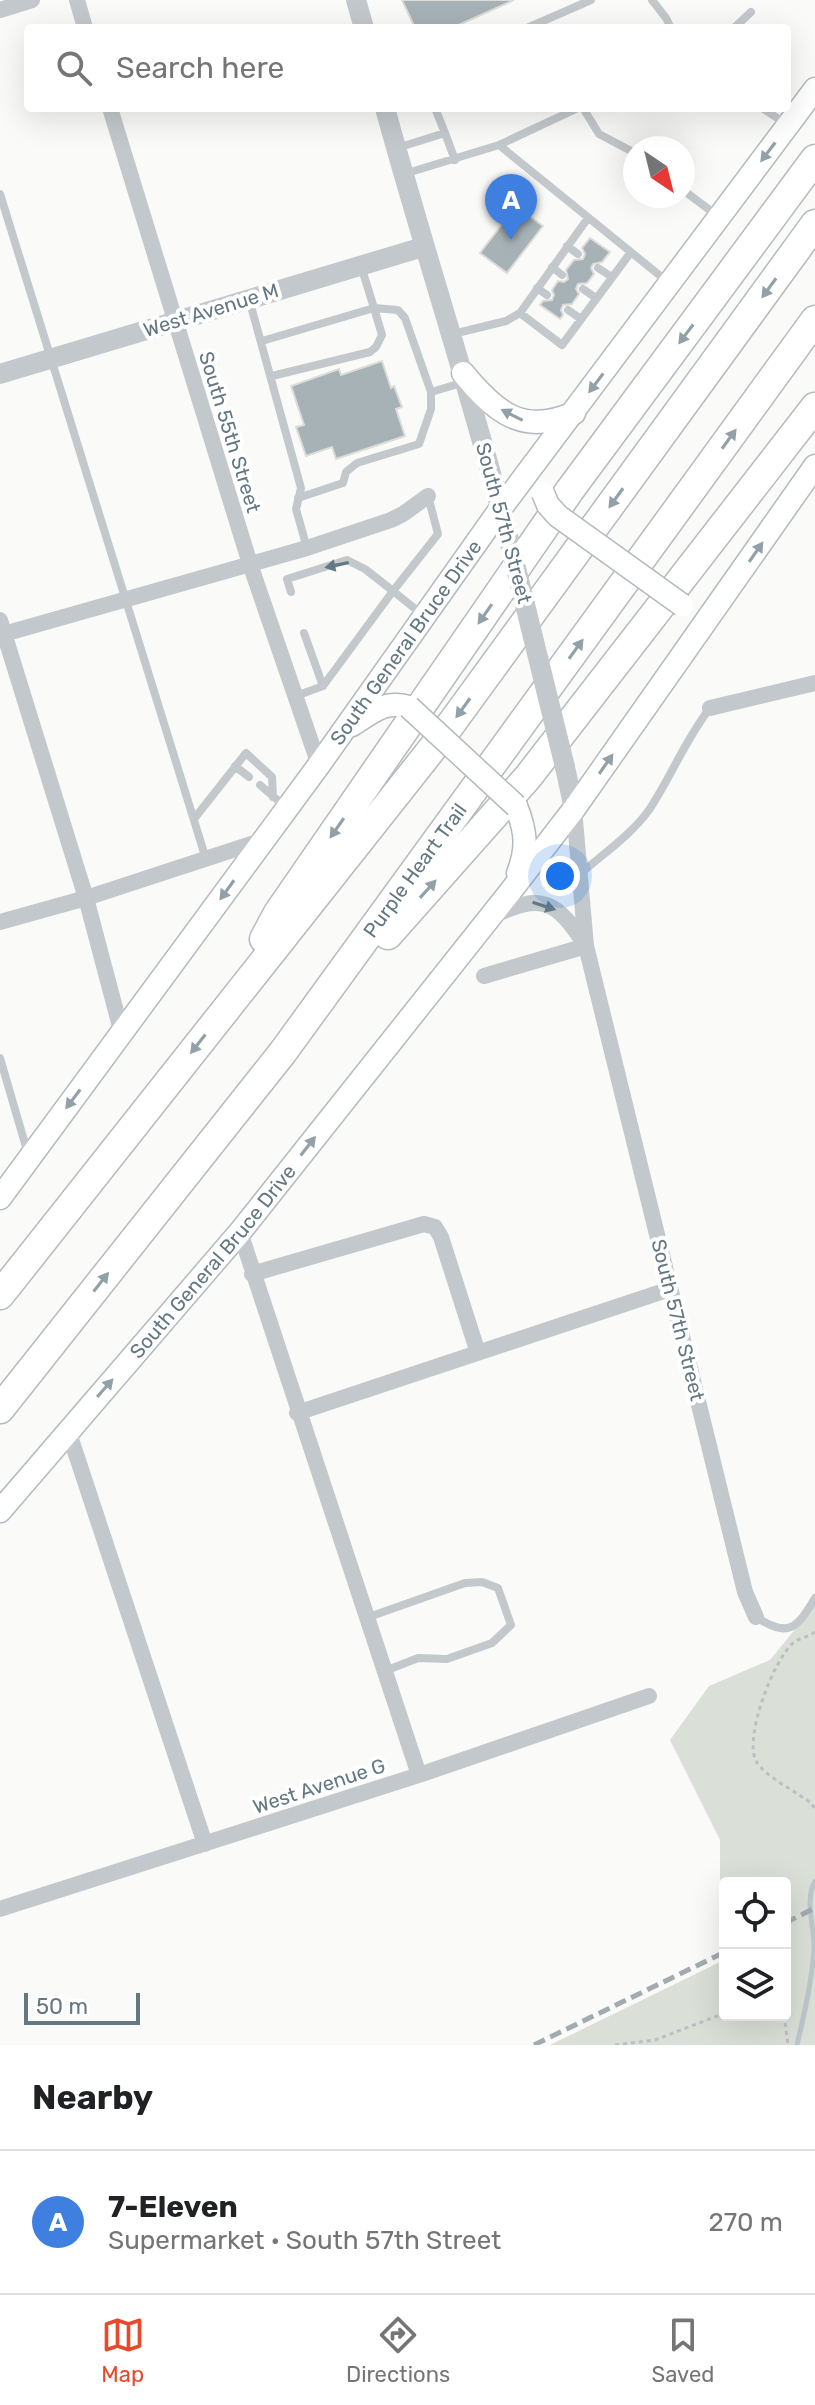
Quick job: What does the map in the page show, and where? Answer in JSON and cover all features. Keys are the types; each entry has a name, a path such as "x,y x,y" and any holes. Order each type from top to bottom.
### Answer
{"highway":[{"path":"223,1013 278,913 570,490 815,159"},
{"path":"0,1295 443,735 815,224"},
{"name":"Purple Heart Trail","path":"0,1409 283,1052 815,320"},
{"path":"283,1052 528,777 815,407"}],"main road":[{"name":"South General Bruce Drive","path":"0,1198 263,840 280,802 319,765 501,508 815,89"},
{"path":"465,378 490,403 515,419 533,424 556,421 574,413"},
{"path":"574,413 545,478 543,493 548,505 558,516 682,605 718,607"},
{"name":"South General Bruce Drive","path":"0,1511 240,1232 510,892 574,809 815,466"},
{"path":"343,732 382,706 395,703 409,707 516,806 523,822 526,854 510,892"}],"street":[{"path":"0,10 32,0"},
{"path":"77,0 84,24"},
{"path":"356,0 363,24"},
{"name":"South 55th Street","path":"111,112 250,564 319,765"},
{"name":"South 57th Street","path":"386,112 501,508 565,767 574,809 586,946 745,1592 756,1617"},
{"name":"West Avenue M","path":"0,374 423,247"},
{"path":"122,1034 86,898 2,630 127,599 307,548 391,520 428,496"},
{"path":"710,708 815,683"},
{"path":"0,922 86,898 263,840"},
{"name":"South 57th Street","path":"488,918 524,903 538,902 553,907 567,917 586,946"},
{"path":"484,976 586,946"},
{"path":"252,1274 424,1224 435,1227 441,1237 478,1353"},
{"path":"240,1232 297,1413 419,1775"},
{"path":"297,1413 670,1289"},
{"path":"68,1430 205,1844"},
{"name":"West Avenue G","path":"0,1909 419,1775 649,1696"}],"lane":[{"path":"536,24 591,0"},
{"path":"652,0 668,24"},
{"path":"738,24 751,12"},
{"path":"437,112 455,160"},
{"path":"404,174 499,145 571,112"},
{"path":"583,112 599,134 623,147"},
{"path":"768,112 788,125"},
{"path":"396,149 445,133"},
{"path":"499,145 670,284"},
{"path":"0,194 206,859"},
{"path":"695,199 719,218"},
{"path":"451,334 506,321 520,313 588,218"},
{"path":"567,246 578,254"},
{"path":"520,313 562,345 631,252"},
{"path":"272,376 370,352 376,347 382,335 361,266"},
{"path":"552,267 562,275"},
{"path":"598,268 612,277"},
{"path":"537,288 547,295"},
{"path":"583,289 596,298"},
{"path":"249,299 301,488 296,509 307,548"},
{"path":"262,341 374,308 398,310 405,318 431,392 431,409 419,444 357,463 346,472 343,483 298,498"},
{"path":"568,310 581,319"},
{"path":"431,392 465,378"},
{"path":"295,696 323,686 438,534 428,496"},
{"path":"291,592 287,579 347,560 365,569 424,617"},
{"path":"304,633 323,686"},
{"path":"579,874 623,838 648,811 692,732 710,708"},
{"path":"194,819 246,753 272,777 280,802"},
{"path":"235,766 249,777"},
{"path":"260,785 280,802"},
{"path":"0,1058 29,1158"},
{"path":"366,1618 465,1583 482,1582 498,1588 511,1625 492,1643 447,1659 418,1658 384,1671"},
{"name":"South 57th Street","path":"756,1617 773,1628 787,1629 801,1622 815,1598"}],"path":[{"path":"815,1632 793,1644 767,1686 753,1749 757,1762 764,1770 815,1809"},
{"path":"615,2045 655,2040 719,2015"},
{"path":"785,2021 788,2045"}],"shaded area":[{"path":"815,1598 815,2045 550,2045 719,1962 719,2021 791,2021 791,1877 720,1877 720,1840 670,1740 709,1686 770,1660 801,1622"}],"building":[{"path":"402,0 514,0 461,24 413,24"},
{"path":"516,206 543,226 507,273 480,253"},
{"path":"590,238 610,252 602,262 593,264 594,274 587,283 578,284 576,289 579,294 572,304 563,305 560,319 540,305 543,301 552,300 552,290 558,281 568,279 566,270 574,260 583,259 585,254 582,248"},
{"path":"382,361 391,388 394,386 402,407 396,409 405,436 336,459 332,447 306,456 296,427 304,425 291,386 339,369 341,375"}],"waterway":[{"path":"797,2045 813,1962 810,1897 815,1881"}],"railway":[{"path":"791,1920 815,1908"},
{"path":"534,2045 719,1955"}],"place":[{"name":"7-Eleven","path":"511,240"}]}
